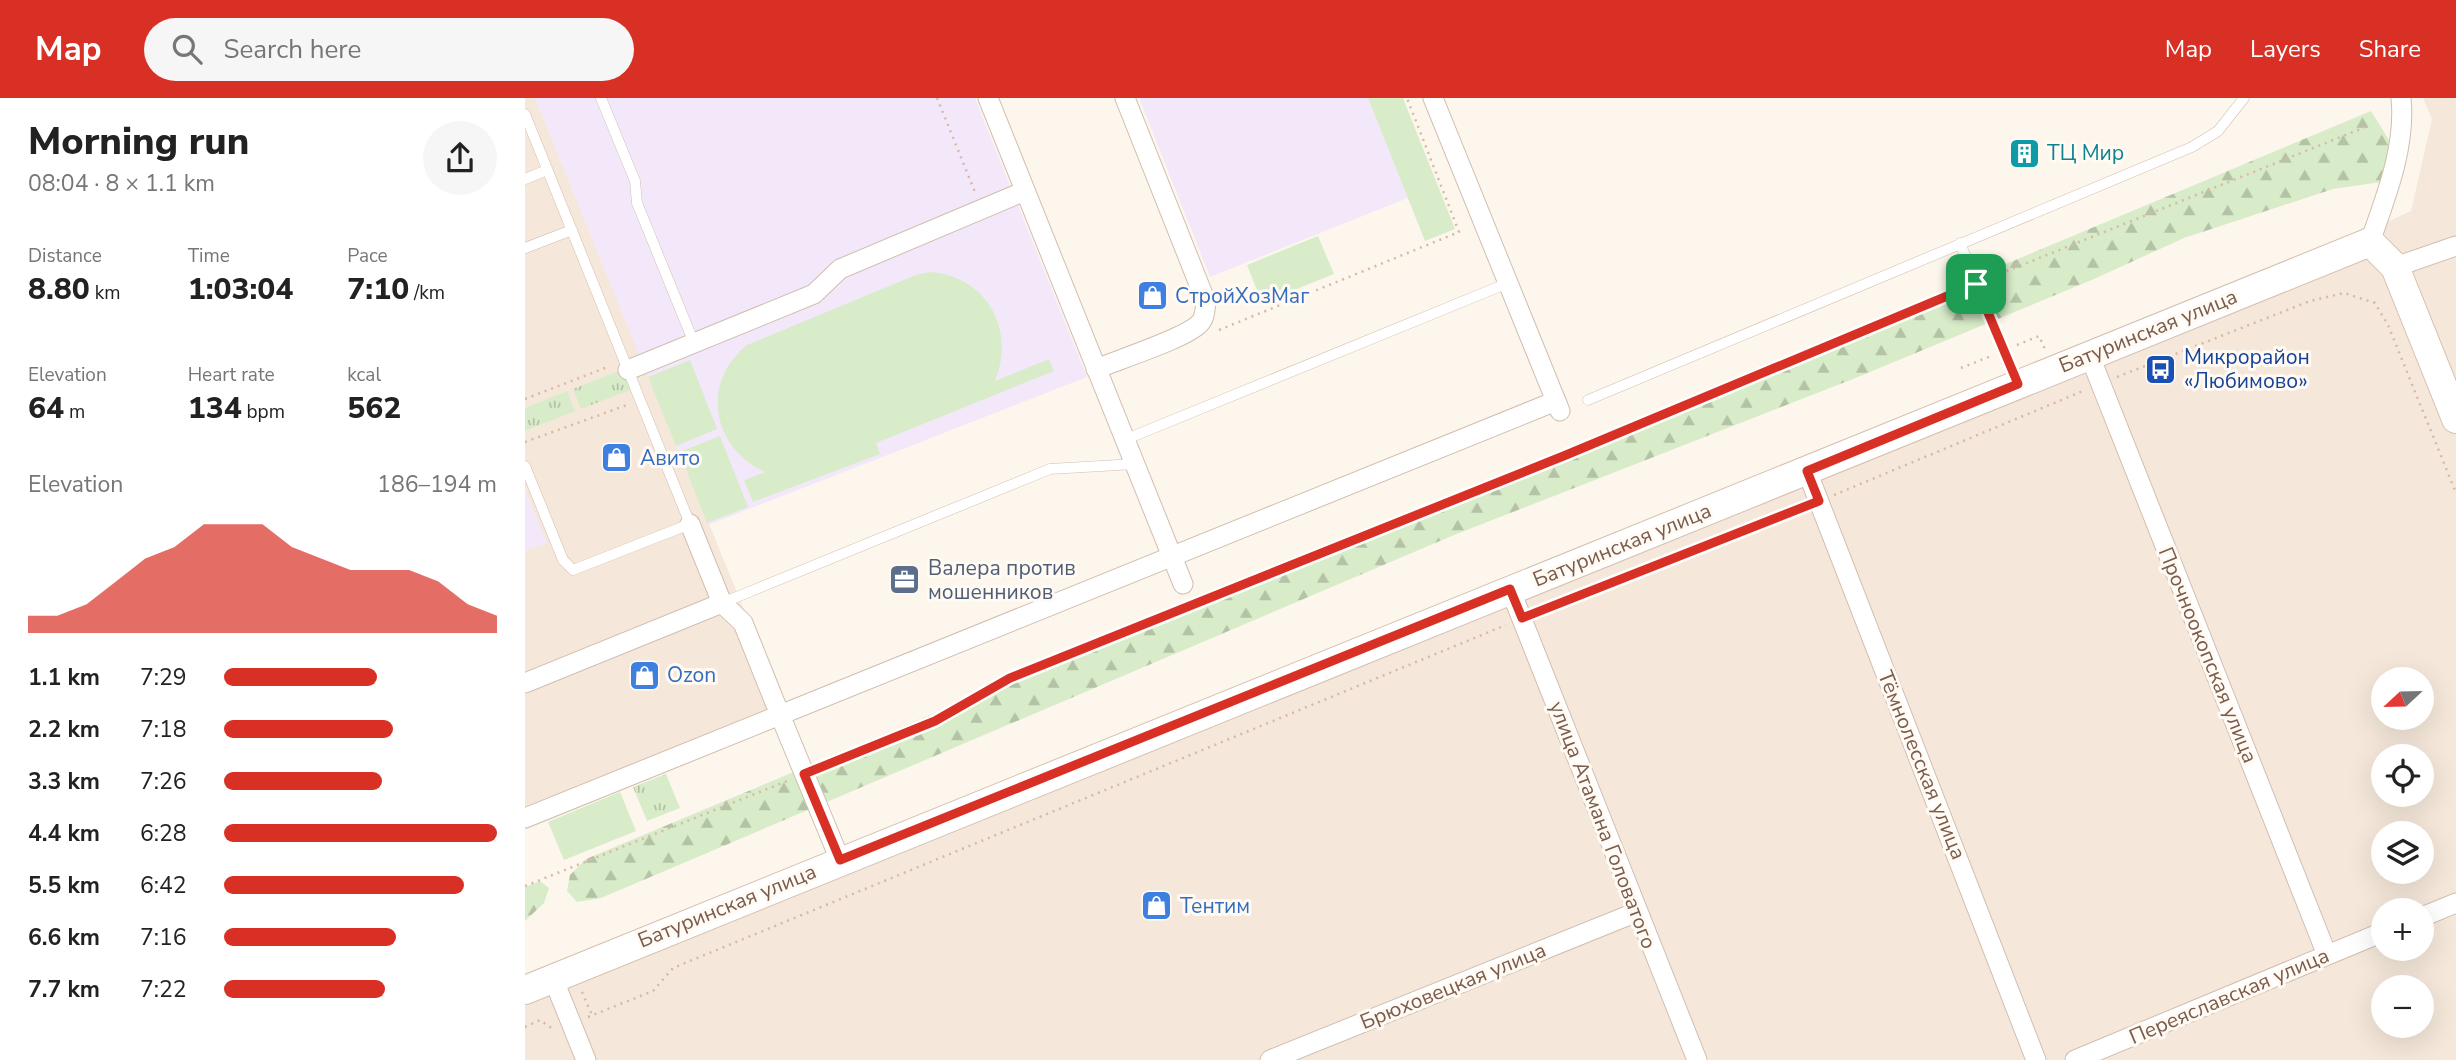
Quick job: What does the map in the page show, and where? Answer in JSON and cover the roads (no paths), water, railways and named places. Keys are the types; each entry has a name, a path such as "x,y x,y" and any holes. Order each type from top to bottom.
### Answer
{"street":[{"path":"988,98 1183,584"},
{"path":"1096,369 1184,333 1200,323 1205,312 1206,302 1125,98"},
{"path":"525,818 1171,556 1558,406 1433,98"},
{"path":"2401,98 2403,114 2391,184 2370,242 2395,267 2456,419"},
{"path":"626,365 694,343 814,294 840,269 1025,191"},
{"name":"Батуринская улица","path":"525,990 840,860 2370,242"},
{"path":"2395,267 2456,246"},
{"name":"Прочноокопская улица","path":"2089,354 2327,955"},
{"name":"Тёмнолесская улица","path":"1807,471 2036,1060"},
{"path":"691,524 722,603 743,623 840,860"},
{"name":"улица Атамана Головатого","path":"1510,589 1696,1060"},
{"path":"525,683 722,603"},
{"path":"2434,912 2456,903"},
{"name":"Брюховецкая улица","path":"1269,1060 1637,912"},
{"name":"Переяславская улица","path":"2075,1060 2371,937"},
{"path":"553,978 586,1060"}],"lane":[{"path":"601,98 635,181 638,203 694,343"},
{"path":"1588,400 2192,147 2218,131 2244,98"},
{"path":"525,114 691,524 573,570 563,560 525,467"},
{"path":"525,179 547,170"},
{"path":"525,248 572,230"},
{"path":"1960,243 2018,384"},
{"path":"1125,440 1508,283"},
{"path":"722,603 1050,469 1135,464"}],"place":[{"name":"ТЦ Мир","path":"2024,153"},
{"name":"СтройХозМаг","path":"1152,296"},
{"name":"Микрорайон «Любимово»","path":"2161,369"},
{"name":"Авито","path":"617,458"},
{"name":"Валера против мошенников","path":"905,580"},
{"name":"Ozon","path":"644,675"},
{"name":"Тентим","path":"1157,906"}]}
